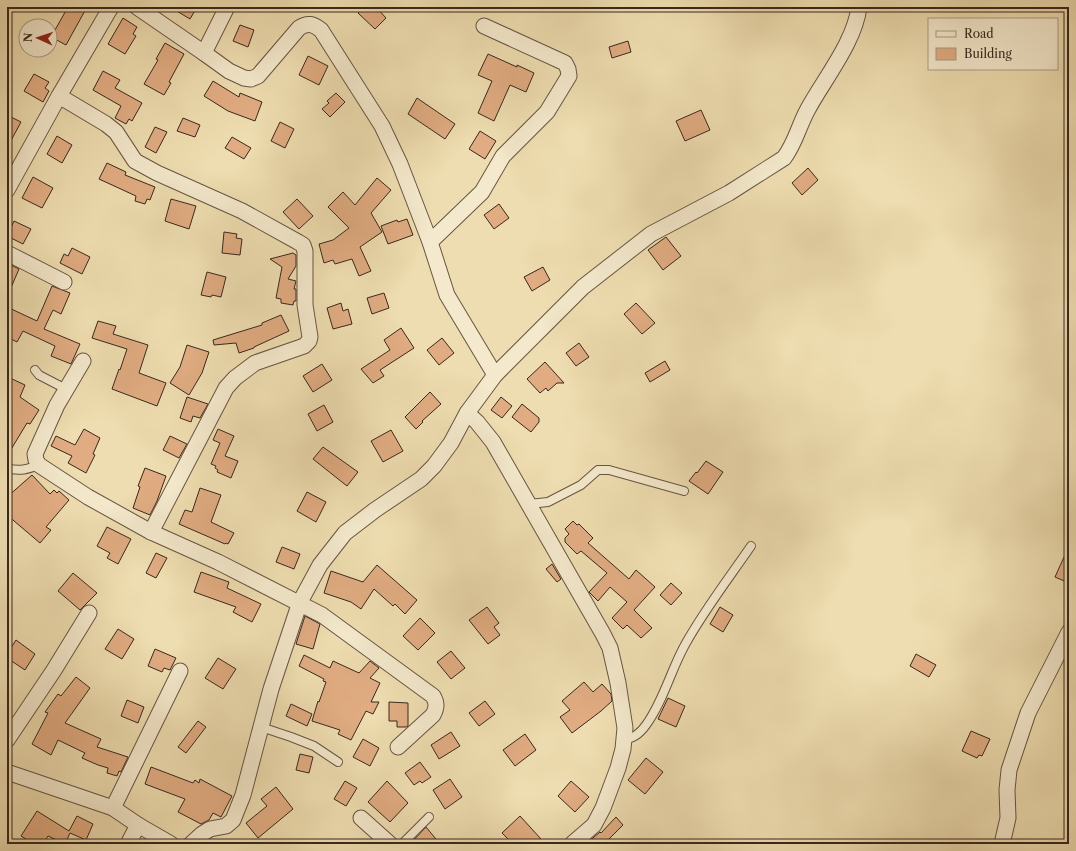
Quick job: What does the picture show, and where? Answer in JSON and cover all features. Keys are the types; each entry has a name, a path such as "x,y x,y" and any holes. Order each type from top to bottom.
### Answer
{"street":[{"path":"7,190 59,96 111,7"},
{"path":"137,7 229,71 237,75 251,78 258,76 298,28 304,24 313,24 321,30 382,126 400,164 430,242 447,295 495,375"},
{"path":"204,53 227,7"},
{"path":"191,844 210,829 226,826 233,820 243,795 271,689 300,602 320,565 345,533 375,510 421,479 434,466 451,443 467,413 495,375 583,287 651,234 729,192 784,158 789,151 807,110 846,45 858,17 860,7"},
{"path":"430,242 482,192 503,156 547,112 569,76 565,62 484,26"},
{"path":"59,96 106,124 116,132 136,161 157,173 242,211 303,245 305,252 305,305 310,337 308,341 304,346 255,363 226,388 151,532"},
{"path":"7,253 64,282"},
{"path":"83,360 57,406 34,454 39,465 88,497 151,532 218,562 300,602 322,615 433,696 436,702 436,708 433,715 398,747"},
{"path":"467,413 484,430 493,442 603,634 610,648 615,664 625,728 623,749 618,768 603,808 594,825 572,844"},
{"path":"7,740 54,670 89,613"},
{"path":"1002,844 1008,818 1007,790 1009,770 1028,713 1069,632"},
{"path":"113,808 180,671"},
{"path":"7,772 113,808 138,825 171,844"},
{"path":"361,818 390,844"},
{"path":"128,844 138,825"}],"lane":[{"path":"35,370 39,375 66,389"},
{"path":"7,468 23,470 39,465"},
{"path":"529,504 548,502 581,485 598,470 609,470 684,491"},
{"path":"624,739 634,737 645,727 655,710 686,643 710,605 751,546"},
{"path":"261,727 314,746 338,762"},
{"path":"402,844 429,817"}],"building":[{"path":"68,7 87,7 66,45 58,41 58,25"},
{"path":"170,7 197,7 190,19"},
{"path":"364,7 376,7 386,18 375,29 358,13"},
{"path":"123,18 137,27 133,34 136,36 125,54 108,44"},
{"path":"240,25 254,30 248,47 233,41"},
{"path":"628,41 631,52 612,58 609,47"},
{"path":"165,43 184,54 169,82 171,83 164,95 144,84 158,60 156,59"},
{"path":"488,54 534,73 526,92 510,85 494,121 478,113 492,81 478,75"},
{"path":"308,56 328,66 319,85 299,75"},
{"path":"103,71 120,80 115,88 142,103 132,121 129,119 126,124 115,118 121,106 93,90"},
{"path":"34,74 49,82 45,88 49,91 43,102 24,91"},
{"path":"213,81 239,97 240,93 262,102 255,121 228,111 204,96"},
{"path":"336,93 345,102 330,117 322,109 329,103 327,101"},
{"path":"417,98 455,124 445,139 408,114"},
{"path":"701,110 710,130 685,141 676,121"},
{"path":"7,115 21,122 7,148"},
{"path":"183,118 200,125 195,137 177,131"},
{"path":"280,122 294,129 285,148 271,141"},
{"path":"155,127 167,132 156,153 145,147"},
{"path":"480,131 496,141 485,159 469,149"},
{"path":"57,136 72,145 62,163 47,154"},
{"path":"232,137 251,148 244,159 225,148"},
{"path":"107,163 126,172 125,175 155,187 150,200 147,199 145,204 135,201 136,196 99,179"},
{"path":"808,168 818,180 802,195 792,183"},
{"path":"33,177 53,188 42,208 22,198"},
{"path":"377,178 391,190 371,213 382,232 360,247 371,271 359,276 352,259 335,264 333,260 324,263 319,244 333,240 349,228 328,207 343,192 355,205"},
{"path":"171,199 196,206 189,229 165,221"},
{"path":"297,199 313,216 299,229 283,212"},
{"path":"499,204 509,218 494,229 484,215"},
{"path":"407,219 413,235 388,244 381,226 397,220 398,222"},
{"path":"14,221 31,229 23,244 7,236"},
{"path":"224,232 237,234 236,238 242,239 240,255 222,253"},
{"path":"666,237 681,256 663,270 648,250"},
{"path":"72,248 90,257 82,274 60,263 64,254 68,256"},
{"path":"293,253 296,255 296,266 288,279 296,281 294,289 296,289 296,301 294,301 293,305 281,303 281,299 276,298 282,267 270,259"},
{"path":"7,263 19,269 7,297"},
{"path":"543,267 550,280 532,291 524,277"},
{"path":"207,272 226,277 221,297 201,295"},
{"path":"52,286 70,293 61,314 53,310 44,329 80,344 71,364 51,356 55,346 23,331 17,342 7,337 7,307 37,321"},
{"path":"384,293 389,308 372,314 367,298"},
{"path":"341,303 343,311 348,309 352,324 333,329 327,308"},
{"path":"636,303 655,323 642,334 624,314"},
{"path":"281,315 289,331 254,348 239,353 236,343 214,345 213,340 262,325 262,323"},
{"path":"98,321 116,326 113,334 148,345 139,373 166,383 157,406 112,389 127,349 92,338"},
{"path":"401,328 414,348 380,370 384,376 373,383 361,369 390,350 384,340"},
{"path":"442,338 454,353 439,365 427,350"},
{"path":"579,343 589,357 576,366 566,353"},
{"path":"187,345 209,352 202,373 189,395 170,383 180,367"},
{"path":"665,361 670,370 650,382 645,373"},
{"path":"545,362 564,383 557,383 548,391 546,388 540,393 527,379"},
{"path":"322,364 332,380 313,392 303,376"},
{"path":"10,378 25,385 20,397 39,410 30,424 27,423 7,456 7,385"},
{"path":"430,392 441,404 422,421 423,422 416,429 405,417"},
{"path":"187,397 208,404 200,418 193,416 191,422 180,418"},
{"path":"501,397 512,406 502,418 491,410"},
{"path":"522,404 539,418 539,422 531,432 512,417"},
{"path":"324,405 333,422 317,431 308,414"},
{"path":"84,429 100,438 93,454 95,455 86,473 68,463 72,456 51,446 56,436 75,445"},
{"path":"218,429 234,436 225,456 238,461 231,478 217,472 218,470 215,468 216,466 211,464 220,443 213,440"},
{"path":"391,430 403,451 383,462 371,441"},
{"path":"170,436 187,444 179,458 163,450"},
{"path":"323,447 358,472 347,486 313,459"},
{"path":"706,461 723,472 708,494 689,481"},
{"path":"145,468 166,476 150,515 133,508 140,487 138,486"},
{"path":"32,475 50,494 54,490 57,493 59,491 69,500 46,527 51,530 40,543 7,515 7,497"},
{"path":"200,488 221,495 211,522 234,533 228,544 179,524 185,510 192,512"},
{"path":"307,492 326,502 316,522 297,511"},
{"path":"573,521 577,525 579,524 593,538 588,543 629,579 636,570 655,587 634,610 652,628 641,638 627,625 623,629 612,618 627,602 610,587 598,601 589,592 607,573 581,551 577,554 565,542 565,538 569,534 565,529"},
{"path":"107,527 131,539 118,564 107,558 110,553 97,546"},
{"path":"1069,546 1069,583 1055,577"},
{"path":"282,547 300,554 294,569 276,562"},
{"path":"156,553 167,558 156,578 146,573"},
{"path":"552,564 561,579 557,582 546,569"},
{"path":"377,565 417,600 405,614 395,604 393,606 374,589 361,609 351,602 324,593 331,571 363,582"},
{"path":"201,572 229,582 227,588 261,604 252,622 233,612 236,607 194,592"},
{"path":"73,573 97,593 80,610 58,591"},
{"path":"671,583 682,593 671,605 660,595"},
{"path":"487,607 499,623 494,627 500,635 488,644 469,620"},
{"path":"720,607 733,615 723,632 710,624"},
{"path":"305,616 320,624 313,649 296,644"},
{"path":"420,618 435,633 418,650 403,636"},
{"path":"118,629 134,639 122,659 105,649"},
{"path":"16,640 35,654 25,670 7,658 7,654"},
{"path":"155,649 176,658 170,670 164,668 162,672 148,666"},
{"path":"451,651 465,668 451,679 437,662"},
{"path":"916,654 936,665 929,677 910,666"},
{"path":"304,655 330,668 333,661 359,673 370,661 379,668 370,678 380,683 371,702 379,702 373,714 366,711 351,740 338,734 340,730 312,721 326,682 323,681 324,679 299,666"},
{"path":"218,658 236,669 223,689 205,678"},
{"path":"76,677 90,688 65,723 101,739 97,747 128,757 121,772 119,771 117,776 107,773 108,768 82,758 85,753 58,740 51,755 32,744 48,713 45,712 58,694 61,696"},
{"path":"584,682 593,692 602,684 611,694 612,701 572,733 560,717 570,710 562,701"},
{"path":"668,698 685,706 676,727 658,719"},
{"path":"127,700 144,707 138,723 121,716"},
{"path":"485,701 495,714 479,726 469,713"},
{"path":"389,702 408,703 408,726 397,727 397,721 389,721"},
{"path":"291,704 312,714 307,726 286,716"},
{"path":"198,721 206,727 186,753 178,747"},
{"path":"971,731 990,739 982,756 979,755 977,758 962,751"},
{"path":"451,732 460,746 439,759 431,745"},
{"path":"525,734 536,750 515,766 503,750"},
{"path":"363,739 379,748 370,766 353,757"},
{"path":"300,754 313,757 309,773 296,770"},
{"path":"646,758 663,772 645,794 628,780"},
{"path":"420,762 431,777 422,783 420,781 414,785 405,773"},
{"path":"151,767 193,783 195,780 199,783 200,779 232,796 221,817 213,813 209,820 201,824 178,812 185,799 145,784"},
{"path":"450,779 462,797 445,809 433,790"},
{"path":"345,781 357,788 346,806 334,799"},
{"path":"387,781 408,803 390,822 368,802"},
{"path":"571,781 589,797 575,812 558,796"},
{"path":"276,787 293,809 258,838 246,823 267,806 261,799"},
{"path":"37,811 69,831 77,816 93,824 86,840 70,833 65,844 48,836 43,844 34,844 21,836"},
{"path":"520,816 541,839 536,844 513,844 502,833"},
{"path":"616,817 623,825 608,840 611,844 586,844 600,832 601,833"},
{"path":"426,827 440,844 410,844"}]}
